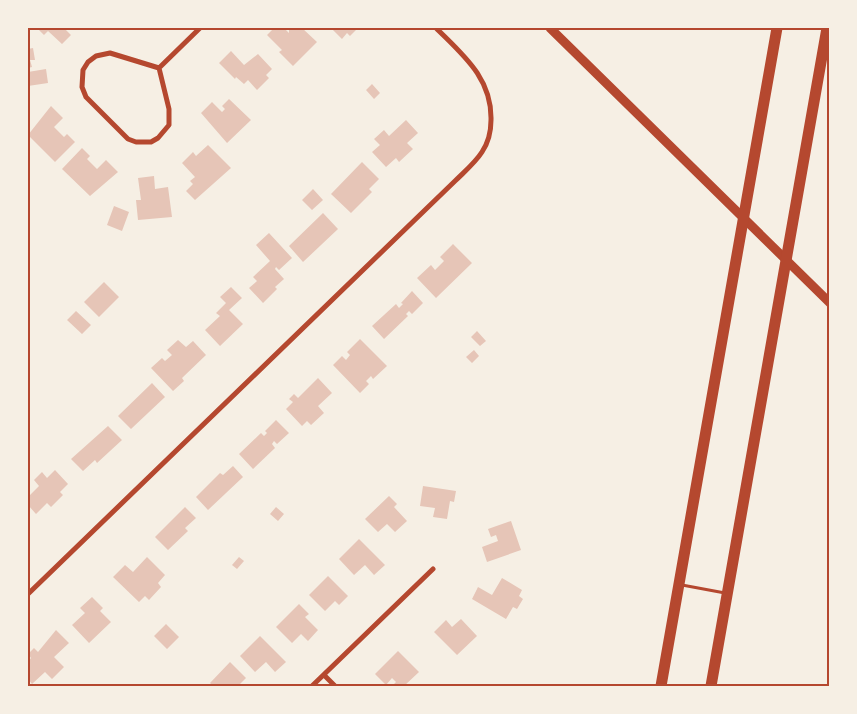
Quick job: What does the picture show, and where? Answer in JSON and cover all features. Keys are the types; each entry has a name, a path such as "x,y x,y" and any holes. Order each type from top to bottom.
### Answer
{"highway":[{"path":"661,686 777,28"},
{"path":"711,686 827,28"}],"main road":[{"path":"550,28 830,304"}],"street":[{"path":"159,68 200,28"},
{"path":"28,594 462,175 482,152 491,128 490,98 487,87 470,62 436,28"},
{"path":"110,53 159,68 170,116 164,132 151,142 143,143 128,139 86,97 82,87 83,70 88,62 103,54 110,53"},
{"path":"312,686 433,569"},
{"path":"324,675 336,686"}],"lane":[{"path":"678,585 727,594"}],"building":[{"path":"37,28 64,28 71,35 62,44 48,31 44,35"},
{"path":"274,28 284,28 289,33 289,28 302,28 317,42 293,66 279,52 282,50 267,35"},
{"path":"331,28 358,28 350,36 347,33 342,39"},
{"path":"33,48 35,60 30,60 32,67 28,68 28,49"},
{"path":"231,51 244,65 258,54 272,69 266,75 269,78 257,90 248,80 244,84 236,77 235,79 219,63"},
{"path":"46,69 48,83 28,86 28,72"},
{"path":"372,84 380,93 374,99 366,90"},
{"path":"229,99 251,120 227,143 201,113 212,102 222,112 225,109 222,106"},
{"path":"51,106 63,118 54,127 64,137 67,134 75,142 55,162 28,135"},
{"path":"406,120 418,133 407,143 413,149 399,162 396,158 386,167 372,152 380,145 374,139 384,130 389,136"},
{"path":"208,145 231,168 195,200 186,191 193,184 190,181 195,177 182,163 193,152 196,156"},
{"path":"82,148 90,156 87,159 97,169 106,160 118,172 90,196 62,169"},
{"path":"362,162 379,179 369,189 372,192 351,213 331,194"},
{"path":"154,176 155,189 168,187 172,217 138,220 136,200 141,200 138,178"},
{"path":"313,189 323,200 312,210 302,200"},
{"path":"114,206 129,212 122,231 107,225"},
{"path":"323,213 338,229 303,262 289,246"},
{"path":"269,233 292,258 279,270 276,267 275,269 284,279 275,287 277,289 263,303 249,288 257,281 253,277 270,261 256,245"},
{"path":"453,244 472,263 436,298 417,278 431,265 435,270 444,261 440,257"},
{"path":"104,282 119,297 99,317 84,302"},
{"path":"231,287 242,298 229,310 243,324 220,346 205,330 220,316 216,313 226,303 220,297"},
{"path":"412,291 423,303 412,314 409,311 406,314 408,316 384,339 372,326 396,304 399,308"},
{"path":"76,311 91,325 82,334 67,320"},
{"path":"477,331 486,341 480,346 471,337"},
{"path":"360,339 387,366 373,379 371,376 366,381 369,384 360,393 333,365 342,356 346,360 350,355 347,352"},
{"path":"178,340 186,347 193,341 206,355 182,378 184,381 173,391 151,368 162,358 165,361 172,355 167,350"},
{"path":"474,350 479,356 472,363 466,357"},
{"path":"318,378 332,393 318,406 324,413 311,425 307,421 302,426 286,409 293,402 289,399 294,394 298,398"},
{"path":"152,383 165,397 131,429 118,416"},
{"path":"276,420 289,433 277,444 274,441 272,444 275,448 253,469 239,454 261,433 264,436 267,433 265,431"},
{"path":"108,426 122,440 97,463 95,460 83,471 71,459"},
{"path":"233,466 243,477 208,510 196,497 220,473 223,475"},
{"path":"55,470 68,484 60,492 63,495 51,507 47,503 36,514 28,505 28,497 39,486 34,480 42,472 47,478"},
{"path":"423,486 456,491 454,502 450,501 447,519 433,517 435,508 420,506"},
{"path":"389,496 397,504 394,507 407,521 395,532 387,524 378,532 365,519"},
{"path":"185,507 196,518 185,528 188,531 168,550 155,537"},
{"path":"276,507 284,514 278,521 270,514"},
{"path":"511,521 521,550 487,562 482,547 498,541 496,535 491,537 488,529"},
{"path":"359,539 385,565 374,575 365,565 354,575 339,559"},
{"path":"147,557 165,575 158,583 161,587 149,600 145,596 139,602 113,577 125,565 133,572"},
{"path":"239,557 244,561 237,569 232,565"},
{"path":"328,576 348,596 339,605 335,601 325,611 309,595"},
{"path":"502,578 522,590 519,596 523,599 517,609 513,607 506,619 472,599 478,587 492,595"},
{"path":"92,597 103,608 100,611 111,622 89,643 72,625 85,613 80,608"},
{"path":"299,604 309,614 305,617 318,630 308,641 301,634 292,643 276,627"},
{"path":"461,619 477,636 457,655 434,632 446,620 452,627"},
{"path":"166,624 179,637 167,649 154,636"},
{"path":"56,630 69,643 54,657 64,667 52,679 45,672 32,684 28,679 28,662 31,658 28,654 34,648 38,652"},
{"path":"260,636 286,662 275,672 266,662 255,672 240,656"},
{"path":"398,651 419,672 404,686 393,685 396,682 392,678 386,685 375,674"},
{"path":"230,662 246,678 238,686 213,686 210,683"}]}
